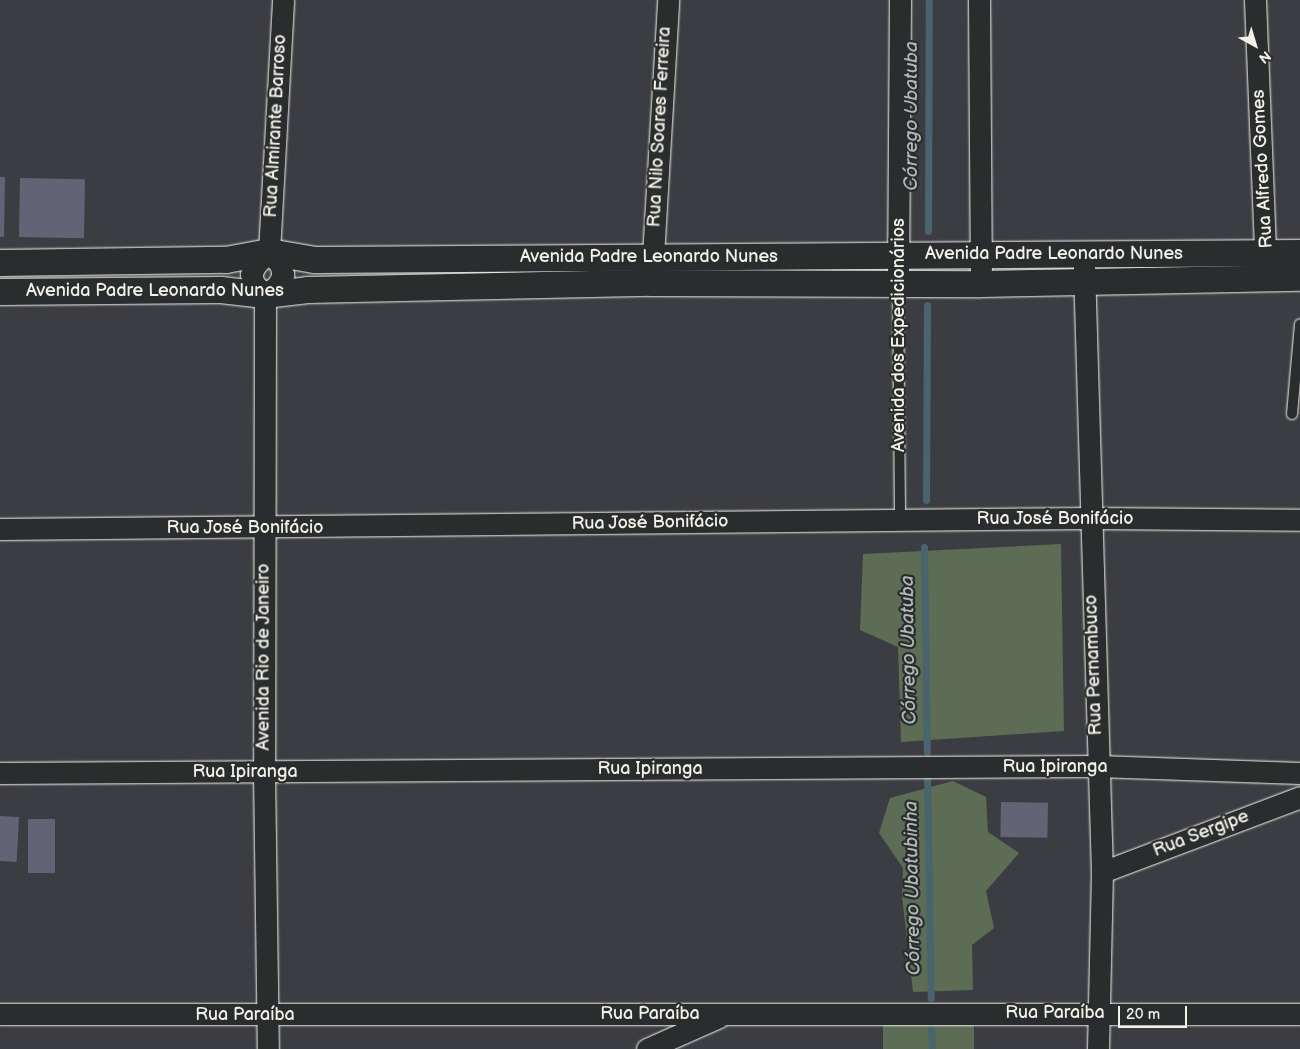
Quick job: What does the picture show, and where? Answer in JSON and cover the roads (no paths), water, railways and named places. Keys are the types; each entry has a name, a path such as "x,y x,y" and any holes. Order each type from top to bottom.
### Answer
{"street":[{"name":"Rua Almirante Barroso","path":"269,252 282,0"},
{"name":"Rua Nilo Soares Ferreira","path":"652,283 668,0"},
{"name":"Avenida dos Expedicionários","path":"898,284 900,0"},
{"path":"980,0 981,284"},
{"name":"Rua Alfredo Gomes","path":"1255,0 1266,265"},
{"name":"Avenida Padre Leonardo Nunes","path":"0,263 226,260 269,252 315,260 1086,254 1266,265 1300,278"},
{"path":"265,295 278,286 284,275 280,264 269,252"},
{"name":"Avenida Padre Leonardo Nunes","path":"0,292 221,290 265,295 308,290 652,283 981,284 1083,282 1266,265 1300,253"},
{"name":"Rua Pernambuco","path":"1086,254 1083,282 1097,766 1102,872 1097,1012 1098,1049"},
{"name":"Avenida Rio de Janeiro","path":"265,295 264,772 268,1049"},
{"name":"Rua José Bonifácio","path":"0,530 1090,518 1300,520"},
{"name":"Rua Ipiranga","path":"0,773 1097,766 1300,773"},
{"name":"Rua Sergipe","path":"1102,872 1300,797"},
{"name":"Rua Paraíba","path":"0,1014 1097,1012 1300,1014"},
{"path":"647,1049 726,1014"}],"lane":[{"name":"Avenida dos Expedicionários","path":"898,284 900,520"},
{"path":"1292,414 1300,324"}],"waterway":[{"name":"Córrego Ubatuba","path":"928,231 929,0"},
{"name":"Córrego Ubatuba","path":"926,500 927,305"},
{"name":"Córrego Ubatuba","path":"924,547 927,752"},
{"name":"Córrego Ubatubinha","path":"927,778 931,998"},
{"name":"Córrego Ubatubinha","path":"931,1029 932,1049"}]}
